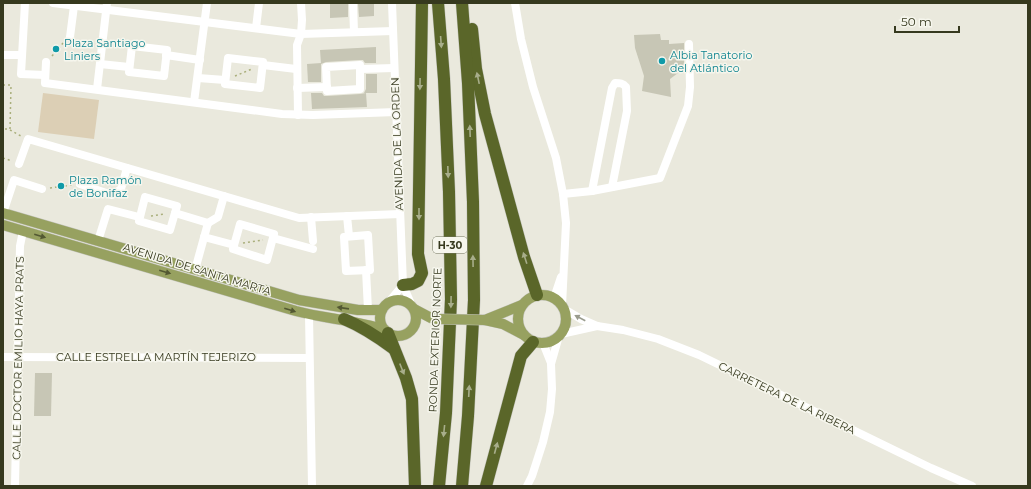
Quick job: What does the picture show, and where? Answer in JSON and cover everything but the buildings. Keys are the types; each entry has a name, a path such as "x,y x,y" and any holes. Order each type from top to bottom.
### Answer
{"highway":[{"path":"403,285 412,284 418,281 422,273 418,254 422,3"},
{"name":"RONDA EXTERIOR NORTE","path":"438,3 445,94 452,299 446,413 438,486"},
{"name":"H-30","path":"462,3 468,83 474,300 468,416 462,486"},
{"path":"469,3 476,68 485,114 524,257 537,295"},
{"path":"344,320 362,327 378,336 394,349"},
{"path":"386,331 406,378 412,399 415,486"},
{"path":"486,486 521,356 534,340"}],"main road":[{"name":"AVENIDA DE SANTA MARTA","path":"3,213 299,300 329,306 368,310 384,307"},
{"name":"AVENIDA DE SANTA MARTA","path":"3,225 309,315 360,322 386,331"},
{"path":"413,308 435,318 485,320 503,324 534,340 550,342 560,335 566,322 563,307 554,298 537,295 526,300 522,305 518,320 520,328 534,340"},
{"path":"394,300 408,302 413,308 417,318 415,326 410,332 395,336 386,331 381,324 380,317 384,307 394,300"},
{"path":"485,320 522,305"},
{"path":"415,326 435,318"}],"street":[{"path":"25,3 21,74 45,75"},
{"path":"53,3 74,6 107,6 204,22 301,34 393,31"},
{"path":"194,102 207,3"},
{"path":"256,28 259,3"},
{"path":"298,115 296,69 297,45 301,34 301,3"},
{"path":"353,3 354,32"},
{"name":"AVENIDA DE LA ORDEN","path":"392,3 403,285 413,308"},
{"path":"515,3 521,39 533,87 556,158 563,194 566,222 563,307 581,319 597,326"},
{"path":"70,37 74,6"},
{"path":"97,89 107,6"},
{"path":"563,194 592,191 660,178 688,106 690,87 688,44"},
{"path":"132,46 167,50 166,55 164,76 129,72 132,46"},
{"path":"3,55 22,55"},
{"path":"166,55 200,60"},
{"path":"263,65 260,88 225,84 228,58 263,62 263,65 296,69"},
{"path":"46,62 45,83 282,114 298,115 396,112"},
{"path":"100,64 129,66"},
{"path":"360,65 360,70 360,90 327,91 326,67 360,65"},
{"path":"360,70 394,68"},
{"path":"198,78 226,80"},
{"path":"592,191 612,88 615,83 620,83 624,84 626,87 628,112 612,187"},
{"path":"297,88 327,87"},
{"path":"19,164 28,139 298,218 400,214"},
{"path":"80,184 112,195 121,189 127,168"},
{"path":"3,213 14,180 42,189"},
{"path":"195,270 208,223 218,217 224,196"},
{"path":"145,197 177,206 175,213 170,230 139,221 145,197"},
{"path":"98,241 108,209 140,217"},
{"path":"175,213 208,223"},
{"path":"347,216 349,236"},
{"path":"273,238 313,245 311,217"},
{"path":"240,224 274,234 273,238 267,260 232,249 240,224"},
{"name":"CALLE DOCTOR EMILIO HAYA PRATS","path":"15,486 20,246 23,231"},
{"path":"368,235 370,270 366,270 346,271 344,237 368,235"},
{"path":"204,237 234,245"},
{"path":"366,270 368,310"},
{"path":"554,298 564,271"},
{"path":"384,307 403,285"},
{"path":"309,315 312,486"},
{"path":"527,486 532,476 543,442 550,412 552,364 560,335 597,326"},
{"name":"CARRETERA DE LA RIBERA","path":"597,326 623,330 658,339 698,355 931,468 972,486"},
{"path":"534,340 552,364"},
{"name":"CALLE ESTRELLA MARTÍN TEJERIZO","path":"3,357 309,358"}],"path":[{"path":"46,62 70,37"},
{"path":"226,80 263,65"},
{"path":"3,85 10,85 15,81"},
{"path":"10,85 10,130"},
{"path":"3,130 10,130 15,133"},
{"path":"42,189 80,184"},
{"path":"140,217 175,213"},
{"path":"234,245 273,238"}],"shaded area":[{"path":"43,93 99,100 94,139 38,132"}],"place":[{"name":"Plaza Santiago Liniers","path":"56,49"},
{"name":"Albia Tanatorio del Atlántico","path":"662,61"},
{"name":"Plaza Ramón de Bonifaz","path":"61,186"}]}
